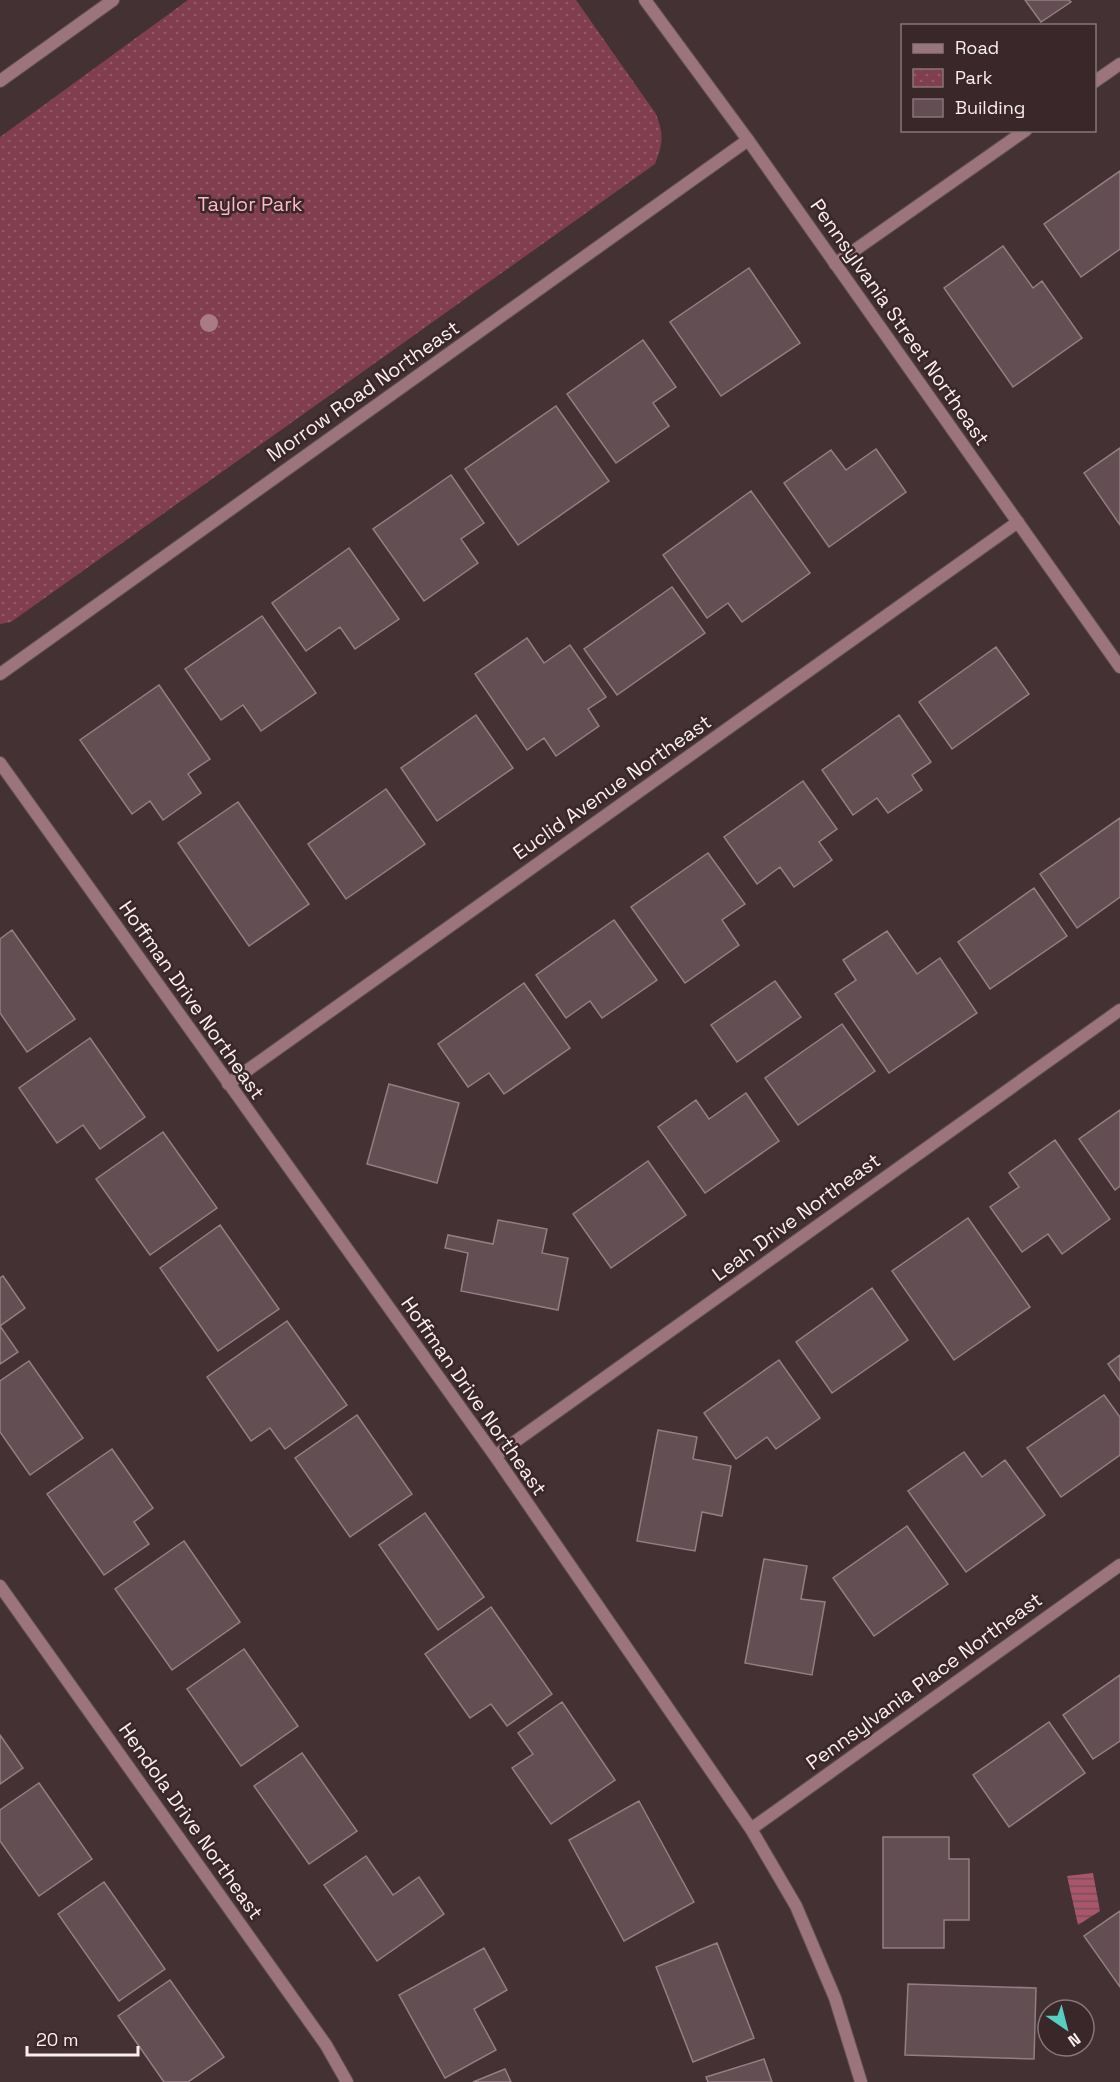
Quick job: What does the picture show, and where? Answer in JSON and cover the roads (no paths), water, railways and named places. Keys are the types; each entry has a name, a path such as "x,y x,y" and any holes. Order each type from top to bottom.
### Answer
{"street":[{"path":"0,81 113,0"},
{"name":"Pennsylvania Street Northeast","path":"645,0 748,140 1120,667"},
{"path":"1096,81 1120,64"},
{"path":"835,264 1023,132"},
{"name":"Morrow Road Northeast","path":"0,674 748,140"},
{"name":"Euclid Avenue Northeast","path":"228,1084 1018,522"},
{"name":"Hoffman Drive Northeast","path":"0,763 495,1456 751,1829 796,1906 835,1998 861,2082"},
{"name":"Leah Drive Northeast","path":"495,1456 1120,1010"},
{"name":"Pennsylvania Place Northeast","path":"751,1829 1120,1565"},
{"name":"Hendola Drive Northeast","path":"0,1586 326,2045 347,2082"}],"park label":[{"name":"Taylor Park","path":"250,204"}]}
